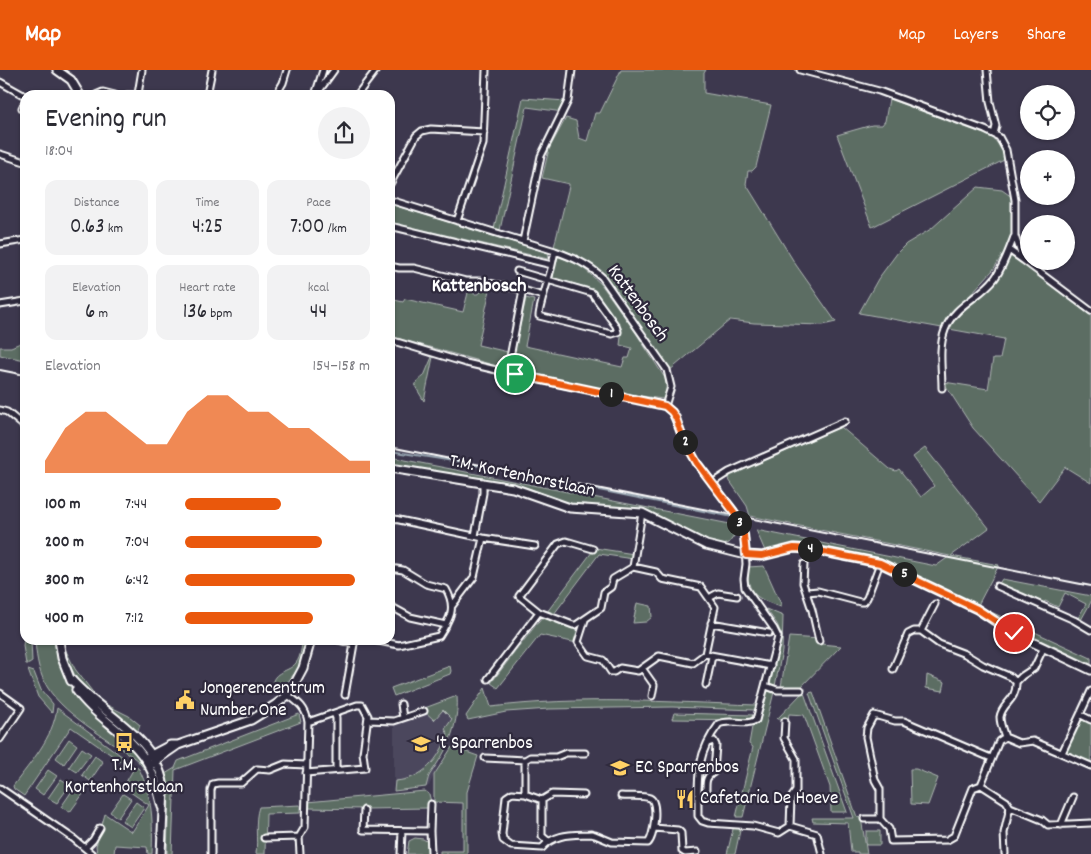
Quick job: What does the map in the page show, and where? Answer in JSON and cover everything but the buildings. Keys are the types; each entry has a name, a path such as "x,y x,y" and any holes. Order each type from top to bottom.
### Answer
{"street":[{"path":"57,70 65,73 77,90"},
{"path":"140,90 142,70"},
{"path":"208,90 212,70"},
{"path":"279,90 287,70"},
{"path":"318,90 324,70"},
{"path":"320,90 334,70"},
{"path":"361,90 376,70"},
{"path":"458,221 483,144 486,70"},
{"path":"523,241 541,156 568,102 572,70"},
{"path":"800,70 879,91 994,134 1004,144 1010,163 1015,200 1015,236 1020,253"},
{"path":"987,70 990,102 996,126 994,134"},
{"path":"0,82 20,93"},
{"path":"395,175 416,136 422,131 431,129 484,132"},
{"path":"0,154 20,160"},
{"name":"Kattenbosch","path":"395,202 577,259 591,267 602,277 667,370 671,387 665,406"},
{"path":"395,227 552,265"},
{"path":"942,388 942,342 945,329 961,306 994,279 1015,236"},
{"path":"0,244 20,241"},
{"path":"1009,250 1020,258"},
{"name":"Kattenbosch","path":"517,271 548,280 592,293 616,326 618,332 612,334 540,316 538,312 548,280 555,252"},
{"path":"395,267 414,268 466,281 479,281 543,296"},
{"path":"1036,270 1091,311"},
{"path":"510,357 523,290"},
{"path":"0,305 20,302"},
{"path":"395,341 466,362 665,406 672,412 682,436 697,463 734,512 744,535 746,555 745,588 778,637 756,720 750,723 723,722 716,728 708,744 698,771 698,816 702,822 753,826 779,834 790,826"},
{"path":"0,410 7,412 20,423"},
{"path":"712,482 729,472 845,421"},
{"name":"T.M. Kortenhorstlaan","path":"395,469 513,488 570,508 642,513 706,546 746,555 762,556 794,548 809,549 880,563 977,609 1014,633 1091,670"},
{"path":"475,536 483,493 483,482"},
{"path":"633,567 642,513"},
{"path":"395,519 483,538 535,546"},
{"path":"452,606 474,577 483,538"},
{"path":"585,620 578,642 588,656 603,660 611,672 620,668 638,671 659,656 693,663 705,654 715,607 701,587 662,579 656,572 633,567 613,579 611,587 604,592 602,608 574,625 539,612 519,596 558,544 566,541 593,549"},
{"path":"807,592 818,591 864,602 880,563"},
{"path":"804,564 803,583 819,641"},
{"path":"395,569 403,570 426,584 446,589 452,599 452,606 446,625 439,636 395,644"},
{"path":"997,586 1074,620 1091,630"},
{"path":"708,598 718,593 736,596"},
{"path":"921,631 935,604"},
{"path":"395,609 410,617 446,625"},
{"path":"488,679 539,612"},
{"path":"711,623 769,633"},
{"path":"893,669 908,634 914,631 921,631 939,644 965,654 983,665 1011,677 1016,682 1017,692 1002,712 1000,719 1005,737"},
{"path":"59,645 62,658 76,690 91,709 130,741 147,762 158,788 162,810 161,854"},
{"path":"147,762 178,745 251,720 264,713 288,695 303,668 310,645"},
{"path":"345,695 354,645"},
{"path":"1016,682 1034,668 1044,647"},
{"path":"705,654 771,666"},
{"path":"706,685 712,656"},
{"path":"642,668 654,685 652,696"},
{"path":"70,678 87,696 135,735 154,757 163,777 165,799 162,810"},
{"path":"766,686 777,690 801,690"},
{"path":"1062,754 1091,692"},
{"path":"0,693 21,708 0,739"},
{"path":"288,695 303,706 308,722 305,827 299,837 300,854"},
{"path":"306,773 364,768 363,753 368,716 362,705 356,704 308,722"},
{"path":"401,704 403,718"},
{"path":"368,720 394,721 424,711"},
{"path":"334,713 336,718 336,770"},
{"path":"991,758 904,721 894,721 874,715 867,728 866,737 875,780 880,788 880,819 889,828 890,841 947,840 954,836 972,788 981,785 1006,800 1010,807 1042,820 1048,825 1061,826 1091,822"},
{"path":"1081,715 1091,720"},
{"path":"785,721 784,738 796,759 796,791 791,798 790,826"},
{"path":"1005,737 1019,743 1033,741 1091,766"},
{"path":"981,785 999,741 1005,737"},
{"path":"706,792 706,779 714,772 716,745 714,741 708,744"},
{"path":"485,758 525,760 530,757 556,757 566,753 585,753"},
{"path":"525,760 525,794"},
{"path":"211,854 211,790 213,784 241,783 257,769 270,770 285,764 306,765"},
{"path":"0,788 74,839 85,851 92,854"},
{"path":"542,800 525,794 512,793 506,797 503,840 511,846 542,851 548,841 562,836 595,834 612,842 648,843 652,838 654,828 655,805 653,801 649,798 621,796"},
{"path":"542,800 552,794 584,795"},
{"path":"1061,826 1073,797"},
{"path":"542,800 542,836 548,841"},
{"path":"431,804 431,852"},
{"path":"1005,854 1004,833 1010,807"},
{"path":"364,810 363,830 430,831"},
{"path":"864,819 880,819"},
{"path":"790,826 817,834 822,854"},
{"path":"85,851 100,828"},
{"path":"654,828 678,830 681,833 682,851 685,853 697,852"},
{"path":"401,854 402,831"},
{"path":"264,838 299,837"}],"shaded area":[{"name":"'t Sparrenbos","path":"456,699 456,720 453,731 429,786 394,791 394,722 424,714"}],"green space":[{"path":"621,70 706,70 704,73 704,93 771,105 756,167 752,171 748,171 746,184 796,265 836,322 823,325 754,323 730,320 669,371 612,287 597,270 579,256 554,247 569,184 542,178 549,149 566,118 576,121 579,138 587,141 595,113 600,113"},
{"path":"523,98 566,101 563,112 527,107 500,230 494,229"},
{"path":"889,99 992,137 1001,147 1006,159 872,227 837,135 872,125 882,125 885,121"},
{"path":"978,187 1002,190 1012,197 1012,228 1014,236 993,270 942,328 859,313 878,279 898,252 906,244 931,229"},
{"path":"395,206 549,253 548,259 395,223"},
{"path":"1009,254 1020,262 1020,270 1030,270 1091,316 1091,483 1065,467 1039,501 973,428 944,383 988,389 993,359 1000,359 1004,339 949,329 949,327 989,283"},
{"path":"557,256 580,265 601,284 665,378 666,392 663,399 633,395 504,368 395,337 395,300 403,302 405,299 463,312 469,289 474,294 478,294 486,284 491,285 478,345 508,352 506,360 512,361 526,298 534,300 525,346 622,367 625,358 629,358 632,348 620,345 622,329 595,292 587,287 554,279 553,274"},
{"path":"20,343 20,359 0,355 0,347 11,347"},
{"path":"432,357 424,401 415,386 424,376"},
{"path":"841,427 890,469 896,471 899,469 921,497 934,486 913,457 925,448 989,528 951,556 999,565 978,605 916,575 892,566 795,545 765,551 756,530 936,566 950,556 750,516 747,506 727,477"},
{"path":"395,458 735,525 734,536 729,543 724,545 704,541 647,510 572,504 520,485 395,465"},
{"path":"595,548 634,554 633,559 599,554 554,614 547,612"},
{"path":"764,566 781,607 760,598 751,590 748,567"},
{"path":"1002,579 1091,596 1091,602 1081,620 1078,618 1086,604 1065,593 1058,607 998,585"},
{"path":"637,603 651,606 652,617 646,622 633,623"},
{"path":"766,609 783,616 782,651 775,686 770,684 782,636 777,624"},
{"path":"989,611 1091,658 1091,664 1013,627"},
{"path":"542,617 578,631 577,643 540,635 498,688 491,683"},
{"path":"789,637 820,639 821,644 841,646 798,690 781,687"},
{"path":"31,645 32,662 29,664 26,664 23,646"},
{"path":"36,645 56,645 65,677 76,696 104,723 128,742 149,770 145,770 137,760 86,725 61,704 51,693 44,681"},
{"path":"302,645 306,645 299,668 285,685 275,684 272,686 275,677 293,666 298,661"},
{"path":"65,649 75,669 95,695 107,705 129,716 140,725 137,733 81,686 69,664"},
{"path":"450,666 450,674 394,696 391,688"},
{"path":"28,670 34,672 41,690 53,704 52,713 38,697"},
{"path":"927,675 945,682 943,691 926,688"},
{"path":"485,688 491,707 590,701 657,701 756,705 755,710 672,707 549,709 506,712 468,720 466,716"},
{"path":"770,690 774,692 743,817 736,817 753,747 749,744 752,727 759,723 767,692"},
{"path":"813,692 857,817 861,818 867,854 851,852 848,823 813,822 812,818 854,818 809,693"},
{"path":"804,693 847,812 831,812 830,787 804,715 789,714 788,719 777,719"},
{"path":"457,696 456,719 452,735 442,756 429,776 426,787 394,791 395,781 422,772 435,760 448,734 445,729 452,719 443,710 434,720 422,709"},
{"path":"57,708 139,769 150,800 152,854 148,854 147,847 115,845 114,854 97,854 96,846 105,814 132,832 149,805 123,787 133,770 71,727 24,796 14,789 13,786 46,740 55,719"},
{"path":"674,713 753,715 747,720 672,719"},
{"path":"299,714 301,722 175,770 172,854 167,854 169,793 165,774 175,768 178,761"},
{"path":"1081,716 1091,719 1091,763 1066,752 1066,748"},
{"path":"69,739 77,745 64,764 56,758"},
{"path":"452,747 478,756 467,792 467,854 440,854 440,851 463,851 463,803 434,802 434,775"},
{"path":"82,748 91,754 77,772 69,767"},
{"path":"95,756 103,762 90,781 82,775"},
{"path":"910,769 916,769 938,778 928,805 911,804"},
{"path":"48,770 57,776 43,795 35,789"},
{"path":"61,779 70,785 57,803 48,798"},
{"path":"74,788 83,794 70,812 61,807"},
{"path":"425,791 429,794 431,802 429,802 429,808 307,808 307,802"},
{"path":"123,794 131,799 118,818 110,812"},
{"path":"136,802 144,808 131,827 122,821"},
{"path":"300,805 300,813 266,814 265,854 256,854 259,807"},
{"path":"734,825 741,826 735,854 727,854"},
{"path":"866,831 880,831 880,845 866,845"},
{"path":"415,838 428,842 428,854 407,854 409,841"}],"waterway":[{"path":"395,452 460,462 733,517"}],"railway":[{"path":"0,370 20,374"},
{"path":"395,448 1091,586"}],"place":[{"name":"Jongerencentrum Number One","path":"185,700"},
{"name":"T.M. Kortenhorstlaan","path":"124,742"},
{"name":"'t Sparrenbos","path":"421,744"},
{"name":"EC Sparrenbos","path":"620,768"},
{"name":"Cafetaria De Hoeve","path":"685,799"}],"district":[{"name":"Kattenbosch","path":"479,287"}],"route":[{"path":"515,374 665,406 676,418 682,436 697,463 730,504 744,535 746,555 762,556 794,548 809,549 880,563 977,609 1014,633"}]}
